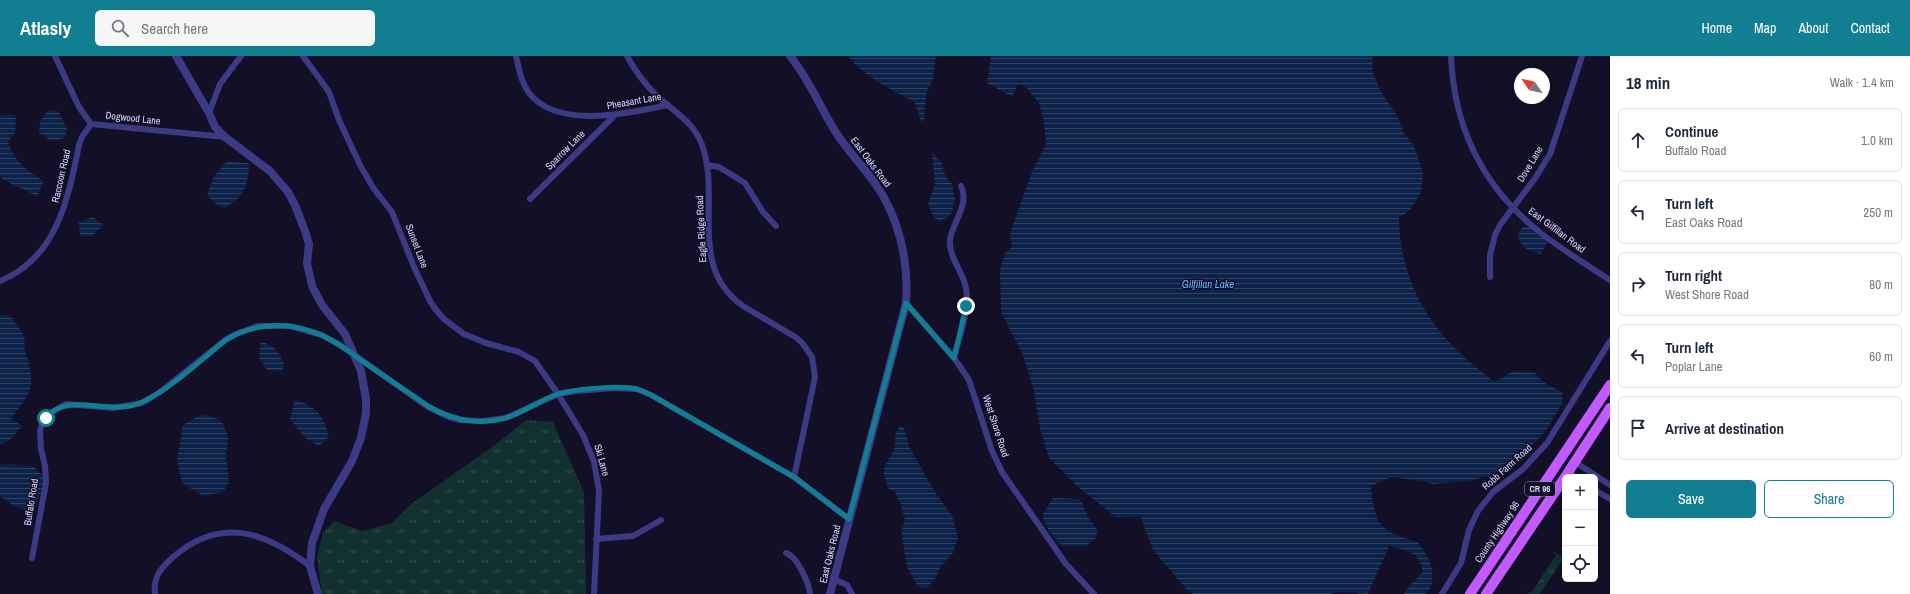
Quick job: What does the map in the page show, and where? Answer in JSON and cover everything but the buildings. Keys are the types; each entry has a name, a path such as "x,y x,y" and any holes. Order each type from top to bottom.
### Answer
{"main road":[{"name":"County Highway 96","path":"1470,594 1610,385"},
{"name":"CR 96","path":"1569,474 1575,462 1610,408"},
{"name":"CR 96","path":"1486,594 1562,485"}],"street":[{"name":"Dogwood Lane","path":"55,56 79,107 91,124 225,137"},
{"path":"176,56 209,113 215,127 225,137 260,162 288,192 301,217 306,231 308,244 307,263 312,286 322,305 345,334 356,357 364,385 366,399 364,425 357,450 319,519 312,543 310,566 318,594"},
{"path":"209,113 220,84 241,56"},
{"name":"Sunset Lane","path":"303,56 329,92 342,127 360,165 374,189 392,212 414,267 430,301 436,310 445,320 464,334 480,341 527,356 535,361 558,394"},
{"name":"Pheasant Lane","path":"516,56 524,85 529,93 541,104 557,111 579,115 614,116 668,105"},
{"name":"Eagle Ridge Road","path":"627,56 648,86 668,105 683,116 696,132 704,152 707,165 711,258 716,277 735,301 797,338 808,351 814,366 815,377 794,477"},
{"name":"East Oaks Road","path":"790,56 806,77 838,135 875,183 890,208 902,248 907,282 906,303 830,594"},
{"name":"East Gilfillan Road","path":"1450,56 1454,94 1464,130 1478,161 1488,177 1513,208 1542,234 1610,280"},
{"name":"Dove Lane","path":"1490,277 1490,255 1495,235 1500,225 1544,165 1550,154 1582,56"},
{"name":"Sparrow Lane","path":"530,199 614,116"},
{"name":"Raccoon Road","path":"0,281 17,273 33,260 56,226 66,203 79,145 82,137 91,124"},
{"path":"707,165 719,167 745,183 763,212 776,226"},
{"path":"954,358 967,297 964,281 950,246 952,232 964,200 961,186"},
{"name":"West Shore Road","path":"906,303 962,369 974,392 992,451 1002,472 1066,564 1094,594"},
{"name":"Buffalo Road","path":"32,558 46,483 40,431 46,418 54,409 66,404 113,408 142,403 160,392 226,340 236,334 258,326 279,325 311,331 334,342 438,412 460,420 483,421 506,418 558,394 614,388 637,389 651,395 794,477 849,519"},
{"name":"Robb Farm Road","path":"1442,594 1461,563 1469,530 1478,510 1493,492 1523,469 1547,443 1610,341"},
{"name":"Ski Lane","path":"558,394 583,435 594,462 600,506 596,539 594,594"},
{"path":"1575,462 1610,485"},
{"path":"1598,492 1610,499"},
{"path":"596,539 633,536 661,520"},
{"path":"155,594 157,575 164,564 189,545 220,534 241,532 254,534 281,547 310,566"},
{"path":"786,553 793,556 808,584 810,594"},
{"path":"834,579 847,585 852,594"}],"green space":[{"path":"526,420 553,422 584,492 586,594 322,594 317,557 323,532 334,521 362,531 392,523 411,504 495,445"},
{"path":"1552,551 1562,556 1562,561 1540,594 1529,594 1526,591 1531,593 1556,555"}],"water":[{"path":"848,56 936,56 933,79 926,94 924,120 921,122 915,102 870,77"},
{"name":"Gilfillan Lake","path":"991,56 1372,56 1373,73 1381,92 1397,116 1404,133 1414,146 1423,173 1421,192 1410,210 1399,218 1403,256 1416,293 1425,310 1448,341 1470,362 1495,382 1513,371 1534,372 1546,384 1562,392 1563,401 1546,431 1520,457 1492,475 1468,481 1433,484 1423,481 1391,477 1371,486 1375,510 1382,525 1387,530 1395,534 1418,542 1426,554 1433,574 1430,587 1426,594 1404,594 1409,586 1423,572 1421,565 1419,560 1412,553 1389,546 1368,594 1341,592 1329,594 1193,594 1188,591 1153,550 1140,516 1117,518 1077,486 1049,458 1040,428 1034,391 1023,355 1001,312 1000,270 1005,253 1012,247 1010,233 1032,172 1046,144 1044,123 1039,103 1026,87 1018,84 1012,97 987,83"},
{"path":"48,110 58,111 67,128 65,138 51,141 39,133 40,122"},
{"path":"11,114 16,116 15,133 8,141 10,148 17,160 22,165 32,174 44,181 37,197 0,176 0,116"},
{"path":"932,153 941,162 945,175 952,184 955,199 951,215 940,222 934,218 928,204 935,185"},
{"path":"227,161 249,163 248,178 244,190 237,199 225,208 216,204 207,195 214,176"},
{"path":"93,217 103,225 92,236 80,236 79,222"},
{"path":"1525,226 1532,228 1549,239 1541,254 1527,249 1519,240 1519,230"},
{"path":"0,314 10,316 23,334 25,351 31,373 31,381 28,395 11,418 22,426 9,441 0,444"},
{"path":"261,342 274,347 279,353 284,366 281,372 267,370 259,358"},
{"path":"295,399 318,412 324,422 329,437 319,446 304,437 290,419"},
{"path":"202,414 221,420 228,436 226,456 229,482 222,493 210,494 205,497 182,483 177,460 183,425"},
{"path":"900,426 904,428 909,446 935,492 952,516 958,537 953,553 941,566 935,579 927,588 922,588 917,585 907,567 901,531 905,520 901,505 895,492 888,488 884,474 884,468 894,450 896,432"},
{"path":"12,464 34,467 43,476 44,486 34,508 19,508 12,505 0,496 0,465"},
{"path":"1053,498 1080,499 1088,517 1098,531 1096,538 1086,546 1062,546 1049,531 1042,516"}],"route":[{"path":"46,418 54,409 66,404 124,408 142,403 160,392 226,340 236,334 246,329 258,326 290,326 311,331 334,342 428,406 438,412 460,420 483,421 506,418 558,394 614,388 637,389 651,395 794,477 849,519 906,303 954,358 966,306"}]}
